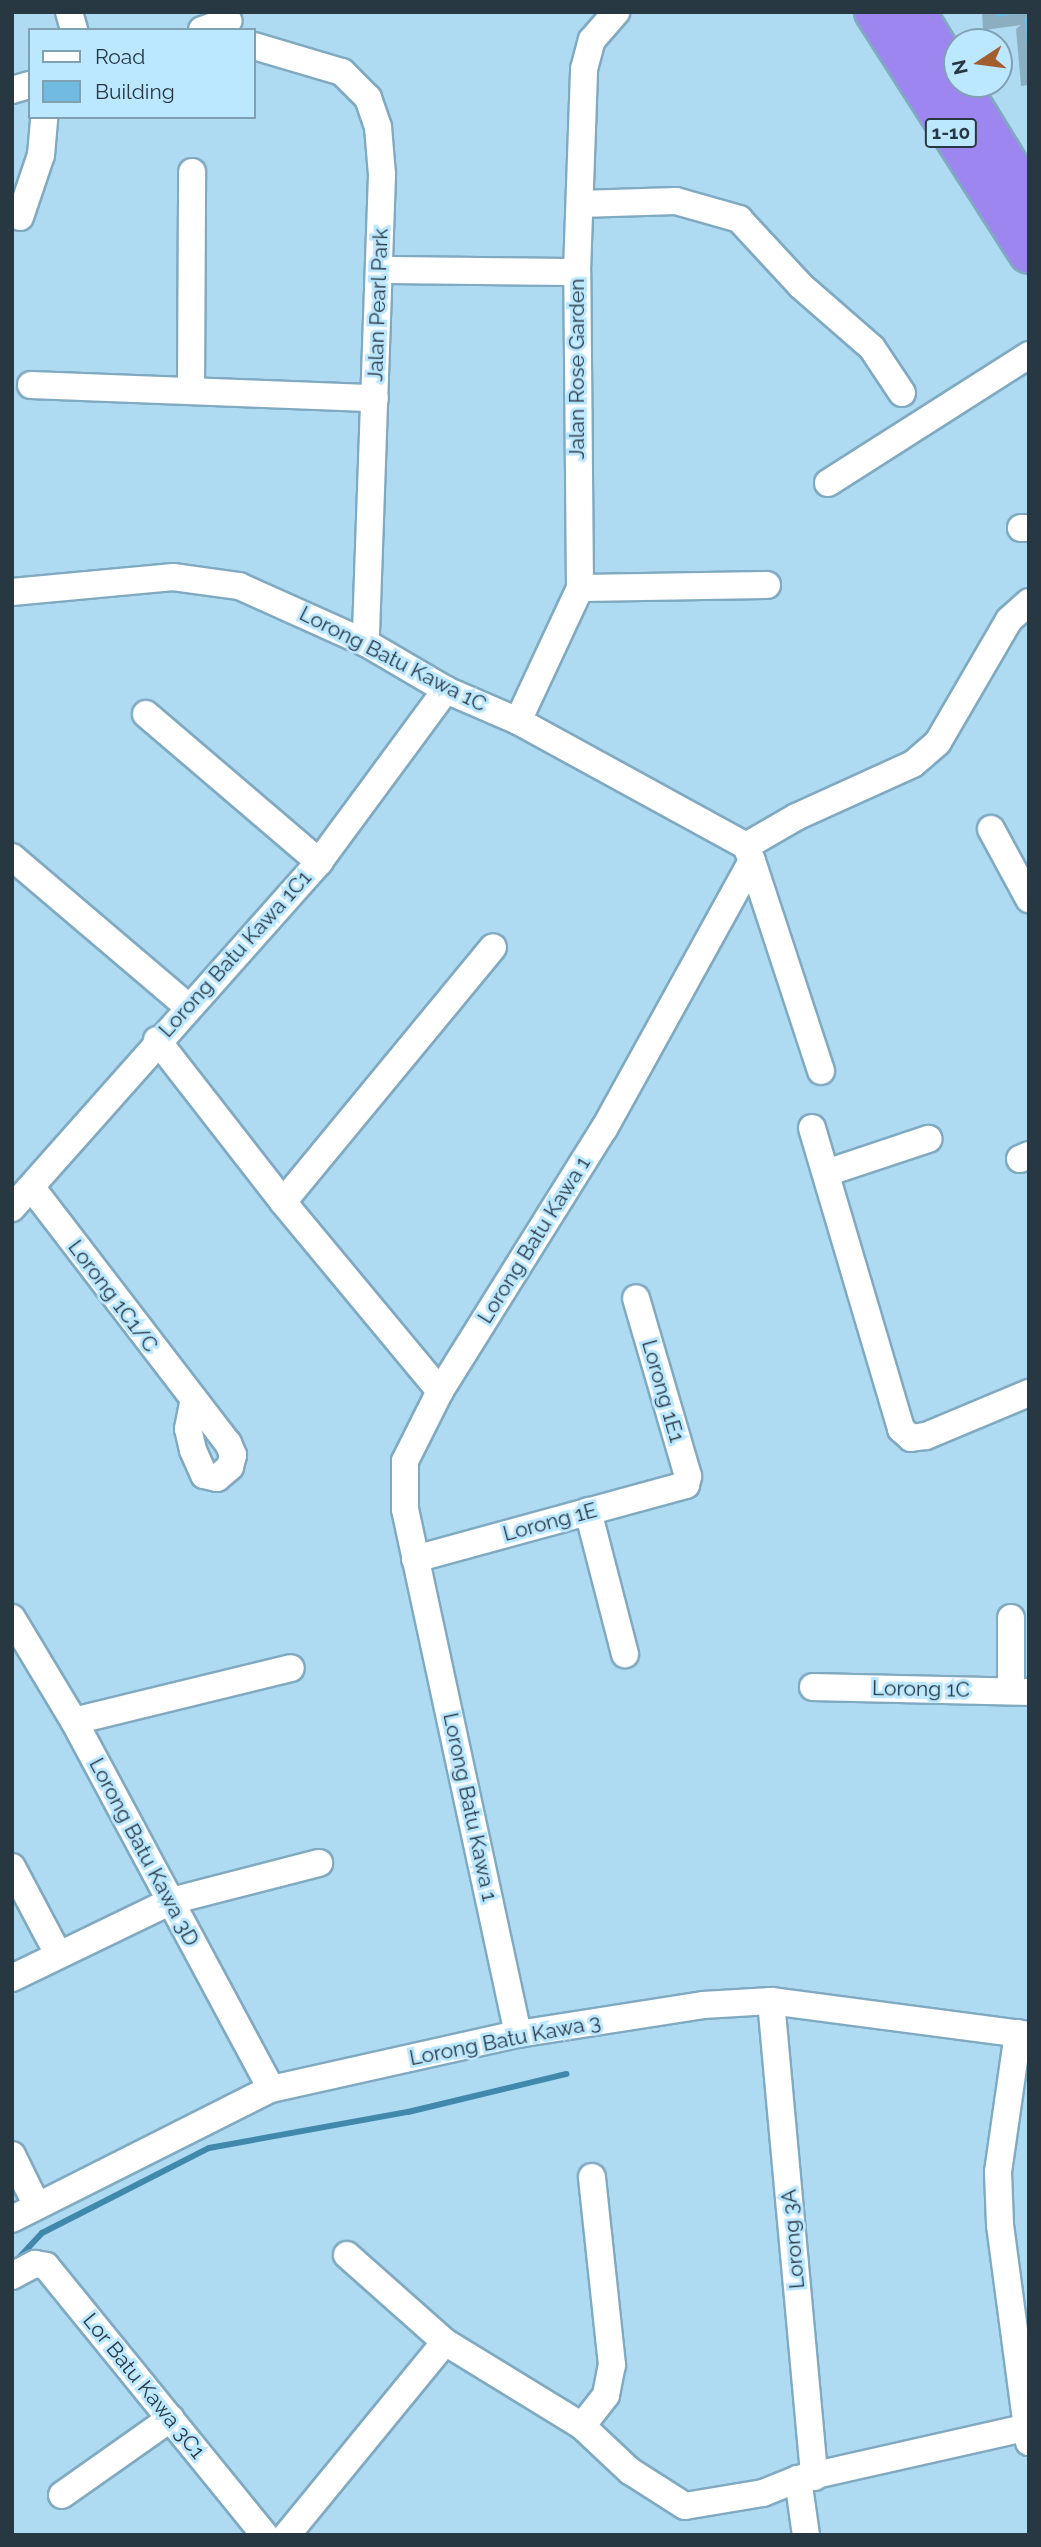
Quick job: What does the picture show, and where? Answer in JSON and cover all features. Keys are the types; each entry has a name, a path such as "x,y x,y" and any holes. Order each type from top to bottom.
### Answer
{"highway":[{"name":"1-10","path":"874,12 1029,254"},
{"name":"1-10","path":"916,12 943,57"},
{"name":"1-10","path":"968,98 1029,198"}],"street":[{"name":"Jalan Rose Garden","path":"518,721 557,647 580,588 577,272 584,69 592,40 616,12"},
{"path":"208,28 229,21"},
{"name":"Jalan Pearl Park","path":"256,47 342,72 368,98 378,127 382,175 380,270 366,643"},
{"path":"20,217 41,155 44,119"},
{"path":"191,389 192,172"},
{"path":"580,204 676,201 739,219 801,286 872,348 902,393"},
{"path":"380,270 577,272"},
{"path":"828,483 1029,355"},
{"path":"30,385 375,398"},
{"name":"Lorong Batu Kawa 1C","path":"12,592 173,577 201,579 270,596 366,643 446,690 518,721 749,853"},
{"path":"580,588 767,585"},
{"path":"821,1071 749,853 796,817 913,764 938,743 1009,620 1029,602"},
{"name":"Lorong Batu Kawa 1C1","path":"12,1208 157,1040 319,862 446,690"},
{"path":"146,714 319,862"},
{"path":"991,829 1029,899"},
{"name":"Lorong Batu Kawa 1","path":"517,2035 405,1509 405,1461 440,1391 604,1129 749,853"},
{"path":"12,856 188,1007"},
{"path":"283,1202 493,947"},
{"path":"157,1040 283,1202 440,1391"},
{"path":"812,1128 901,1429 911,1438 1029,1392"},
{"path":"826,1173 928,1139"},
{"name":"Lorong 1C1/C","path":"32,1188 193,1403"},
{"name":"Lorong 1E1","path":"636,1298 688,1476 686,1485"},
{"name":"Lorong 1E","path":"415,1559 686,1485"},
{"path":"588,1511 625,1654"},
{"name":"Lorong Batu Kawa 3D","path":"12,1618 74,1721 271,2089"},
{"path":"1011,1618 1020,1692"},
{"path":"74,1721 291,1668"},
{"name":"Lorong 1C","path":"813,1687 1020,1692"},
{"path":"12,1978 171,1901 318,1863"},
{"path":"12,1867 58,1954"},
{"name":"Lorong Batu Kawa 3","path":"12,2219 271,2089 517,2035 703,2005 771,2001 1023,2034"},
{"name":"Lorong 3A","path":"771,2001 806,2478 806,2535"},
{"path":"347,2255 445,2342 582,2426 630,2471 685,2506 763,2493 806,2478 1027,2433 1000,2225 998,2172 1023,2034"},
{"path":"12,2155 37,2206"},
{"path":"582,2426 606,2395 612,2365 592,2178"},
{"name":"Lor Batu Kawa 3C1","path":"12,2276 35,2264 46,2266 265,2535"},
{"path":"287,2535 445,2342"},
{"path":"62,2495 171,2418"}],"building":[{"path":"996,12 1017,12 1017,14 996,17"},
{"path":"1024,18 1029,18 1029,46 1027,46"}],"waterway":[{"path":"14,2263 42,2233 209,2148 408,2112 566,2074"}]}
